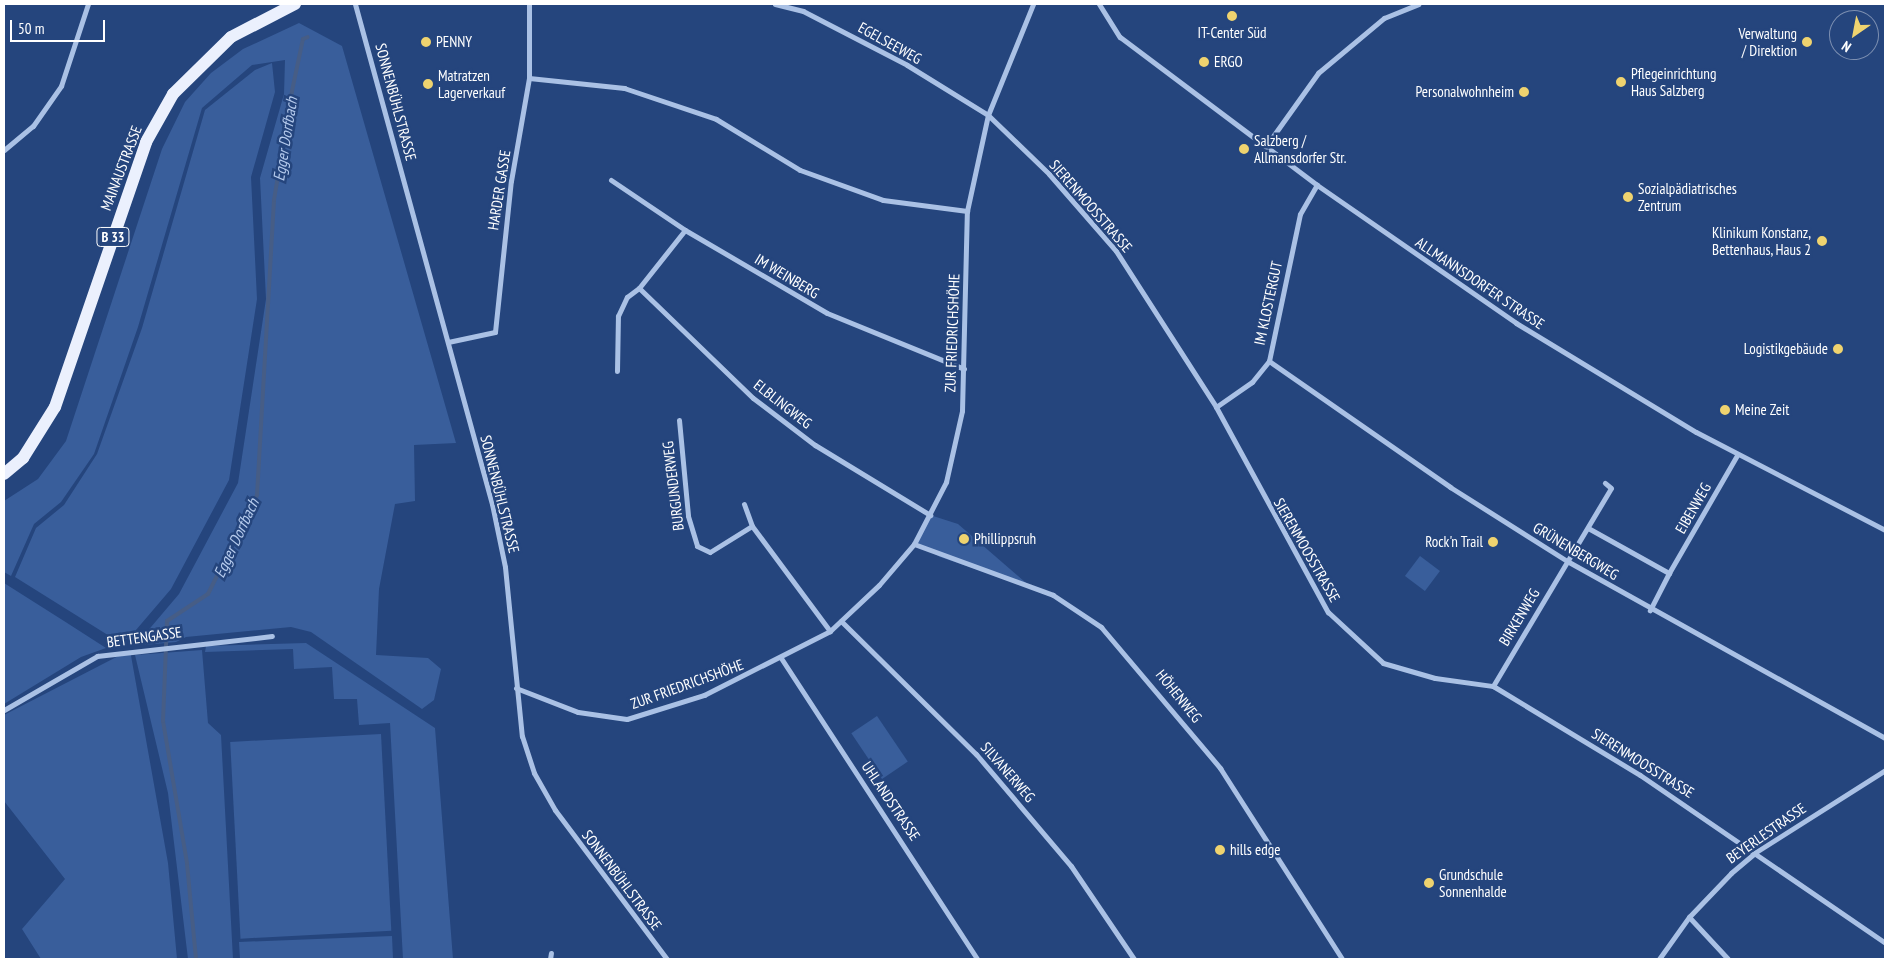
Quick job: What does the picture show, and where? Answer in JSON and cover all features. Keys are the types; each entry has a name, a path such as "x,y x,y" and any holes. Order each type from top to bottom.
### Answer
{"main road":[{"name":"MAINAUSTRASSE","path":"4,474 23,458 55,407 146,142 173,94 231,37 295,4"}],"street":[{"path":"4,150 33,126 61,86 88,4"},
{"name":"SONNENBÜHLSTRASSE","path":"355,4 448,342 505,567 522,736 542,788 667,959"},
{"name":"HARDER GASSE","path":"448,342 495,332 511,181 529,78 529,4"},
{"name":"EGELSEEWEG","path":"775,4 803,11 907,65 988,115"},
{"path":"803,11 807,4"},
{"name":"ZUR FRIEDRICHSHÖHE","path":"516,688 578,712 627,719 704,695 781,658 830,631 914,544 930,515 953,456 964,369 967,211 988,115 1033,4"},
{"name":"ALLMANNSDORFER STRASSE","path":"1099,4 1120,37 1317,185 1516,323 1737,455 1885,530"},
{"path":"1266,146 1318,73 1384,18 1418,4"},
{"path":"529,78 624,88 716,119 800,170 874,196 967,211"},
{"name":"SIERENMOOSSTRASSE","path":"988,115 1049,174 1116,251 1216,408 1328,612 1383,663 1435,678 1492,686 1756,852 1885,943"},
{"name":"IM WEINBERG","path":"610,180 685,230 827,313 964,369"},
{"name":"IM KLOSTERGUT","path":"1216,408 1252,382 1269,361 1300,214 1317,185"},
{"path":"618,371 618,316 627,297 640,288 685,230"},
{"name":"ELBLINGWEG","path":"640,288 753,398 815,445 930,515"},
{"name":"GRÜNENBERGWEG","path":"1269,361 1450,487 1567,561 1650,610 1885,738"},
{"name":"BURGUNDERWEG","path":"679,420 688,516 697,546 710,552 752,526"},
{"name":"EIBENWEG","path":"1650,610 1737,455"},
{"name":"BIRKENWEG","path":"1492,686 1611,488 1605,483"},
{"path":"744,504 752,526 830,631"},
{"path":"1588,528 1670,574"},
{"name":"HÖHENWEG","path":"914,544 1053,595 1101,628 1220,768 1342,959"},
{"name":"SILVANERWEG","path":"841,621 988,768 1071,866 1134,959"},
{"name":"BETTENGASSE","path":"4,710 98,656 159,647 272,636"},
{"name":"UHLANDSTRASSE","path":"781,658 976,959"},
{"name":"BEYERLESTRASSE","path":"1659,959 1689,917 1756,852 1885,770"},
{"path":"1689,917 1728,959"},
{"path":"550,959 551,953"}],"shaded area":[{"path":"299,23 342,46 456,443 414,445 415,501 395,504 379,589 376,655 428,658 441,669 434,700 422,709 311,632 291,627 186,637 176,642 144,645 140,640 179,594 238,483 266,299 260,178 284,94 285,60 252,65 202,108 138,327 94,454 61,502 34,524 11,576 4,572 4,501 38,479 66,441 162,149 185,102 211,73 243,49"},
{"path":"272,63 275,92 251,177 257,299 229,480 171,589 130,637 119,642 15,577 36,528 64,505 97,454 142,328 205,110 255,70"},
{"path":"930,515 958,524 1032,588 940,557 915,543"},
{"path":"1420,556 1440,571 1425,591 1405,576"},
{"path":"4,583 106,648 81,657 4,704"},
{"path":"306,643 435,728 453,959 403,959 390,723 359,725 357,699 334,699 332,667 294,669 293,649 205,652 206,646"},
{"path":"130,650 168,863 177,959 41,959 22,929 65,879 4,801 4,715"},
{"path":"202,650 208,723 221,735 233,959 188,959 168,793 135,655"},
{"path":"877,716 908,762 882,779 851,733"},
{"path":"381,734 391,931 241,939 230,742"},
{"path":"392,936 393,959 240,959 239,942"}],"waterway":[{"name":"Egger Dorfbach","path":"196,959 187,863 163,721 167,621 208,594 257,495 274,200 292,91 303,39 308,37"}],"place":[{"name":"IT-Center Süd","path":"1232,16"},
{"name":"PENNY","path":"426,42"},
{"name":"Verwaltung / Direktion","path":"1807,42"},
{"name":"ERGO","path":"1204,62"},
{"name":"Pflegeinrichtung Haus Salzberg","path":"1621,82"},
{"name":"Matratzen Lagerverkauf","path":"428,84"},
{"name":"Personalwohnheim","path":"1524,92"},
{"name":"Salzberg / Allmansdorfer Str.","path":"1244,149"},
{"name":"Sozialpädiatrisches Zentrum","path":"1628,197"},
{"name":"Klinikum Konstanz, Bettenhaus, Haus 2","path":"1822,241"},
{"name":"Logistikgebäude","path":"1838,349"},
{"name":"Meine Zeit","path":"1725,410"},
{"name":"Phillippsruh","path":"964,539"},
{"name":"Rock'n Trail","path":"1493,542"},
{"name":"hills edge","path":"1220,850"},
{"name":"Grundschule Sonnenhalde","path":"1429,883"}]}
